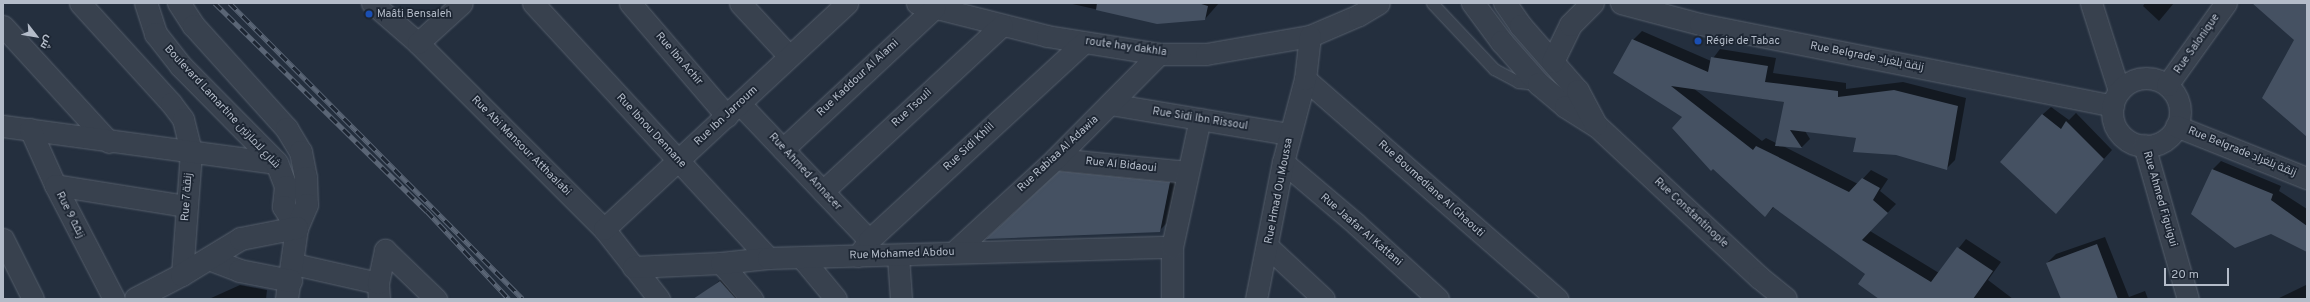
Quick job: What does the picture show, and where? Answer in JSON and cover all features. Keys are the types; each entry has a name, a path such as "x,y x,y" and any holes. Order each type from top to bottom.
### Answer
{"street":[{"name":"Rue 7 زنقة","path":"80,3 171,103 183,119 191,152 182,275"},
{"name":"Boulevard Lamartine شارع لامارتين","path":"146,3 156,34 181,66 277,163 286,187 284,207 297,228"},
{"path":"179,3 194,26 286,129 301,152 306,178 307,205 297,228 291,281"},
{"name":"Rue Abi Mansour Atthaalabi","path":"372,3 418,43 604,229 660,299"},
{"path":"418,43 462,3"},
{"name":"Rue Ibnou Dennane","path":"533,3 768,258"},
{"name":"Rue Ibn Achir","path":"630,3 734,110"},
{"path":"740,3 789,56"},
{"name":"Rue Ibn Jarroum","path":"604,229 734,110 789,56 847,3"},
{"name":"route hay dakhla","path":"925,5 1002,25 1084,42 1159,54 1206,54 1310,36 1359,15 1379,3"},
{"name":"Rue Constantinople","path":"1473,3 1502,42 1539,84 1566,107 1597,126 1760,278 1786,299"},
{"name":"Rue Constantinople","path":"1505,3 1578,91 1597,126"},
{"path":"1553,62 1571,25 1592,3"},
{"name":"Rue Belgrade زنقة بلغراد","path":"1622,3 1700,24 2116,99"},
{"path":"2091,3 2116,99 2113,117 2120,132 2133,143 2144,145 2166,139 2176,126 2179,104 2167,86 2158,80 2142,78 2127,84 2116,99"},
{"name":"Rue Salonique","path":"2167,86 2226,3"},
{"name":"Rue Kaddour Al Alami","path":"783,149 925,5"},
{"name":"Rue Tsouli","path":"823,191 1002,25"},
{"path":"3,26 109,142"},
{"name":"Rue Hmad Ou Moussa","path":"1256,299 1268,247 1283,162 1306,79 1310,36"},
{"name":"Rue Sidi Khlil","path":"864,248 1084,42"},
{"name":"Rue Rabiaa Al Adawia","path":"954,252 1055,159 1159,54"},
{"name":"Rue Boumediane Al Ghaouti","path":"1306,79 1558,299"},
{"name":"Rue Sidi Ibn Rissoul","path":"1110,104 1290,134"},
{"name":"Rue Ahmed Annacer","path":"734,110 783,149 823,191 864,248"},
{"path":"1172,299 1172,247 1187,172 1200,119"},
{"path":"12,124 109,142 277,163"},
{"name":"Rue 9 زنقة","path":"12,124 55,185 114,299"},
{"name":"Rue Belgrade زنقة بلغراد","path":"2176,126 2307,178"},
{"name":"Rue Ahmed Figuigui","path":"2144,145 2188,299"},
{"name":"Rue Al Bidaoui","path":"1055,159 1187,172"},
{"name":"Rue Jaafar Al Kattani","path":"1283,162 1356,224 1438,299"},
{"path":"55,185 186,206"},
{"path":"136,299 182,275 241,239 297,228"},
{"path":"3,239 32,299"},
{"name":"Rue Mohamed Abdou","path":"633,267 721,264 768,258 802,258 864,248 898,256 954,252 1172,247"},
{"path":"1268,247 1324,299"},
{"path":"209,259 240,271 291,281 378,291 385,250 436,299"},
{"path":"898,256 901,299"},
{"path":"802,258 836,299"},
{"path":"721,264 752,299"}],"lane":[{"path":"1432,3 1494,69 1518,82 1539,84"}],"building":[{"path":"1097,3 1198,3 1208,6 1205,20 1157,24 1096,10"},
{"path":"2252,3 2307,3 2307,137 2262,98 2294,40"},
{"path":"1632,39 1708,72 1711,57 1768,66 1765,82 1838,91 1838,97 1894,90 1958,106 1947,170 1896,155 1853,152 1856,138 1790,130 1802,148 1775,146 1784,102 1671,86 1753,150 1756,146 1849,192 1862,178 1880,188 1873,200 1888,213 1862,240 1931,282 1957,247 1993,271 1973,299 1879,299 1858,284 1865,274 1773,207 1765,217 1713,169 1711,171 1672,128 1682,117 1613,73"},
{"path":"2042,114 2061,129 2066,121 2104,159 2056,214 2000,162"},
{"path":"2212,169 2273,194 2271,200 2307,226 2307,252 2271,234 2235,248 2191,214"},
{"path":"1059,171 1170,182 1160,232 986,239"},
{"path":"2097,244 2118,299 2061,299 2046,263"},
{"path":"720,281 736,299 693,299"}],"railway":[{"path":"215,3 427,211 509,299"},
{"path":"230,3 523,299"}],"place":[{"name":"Maâti Bensaleh","path":"369,14"},
{"name":"Régie de Tabac","path":"1698,41"}]}
